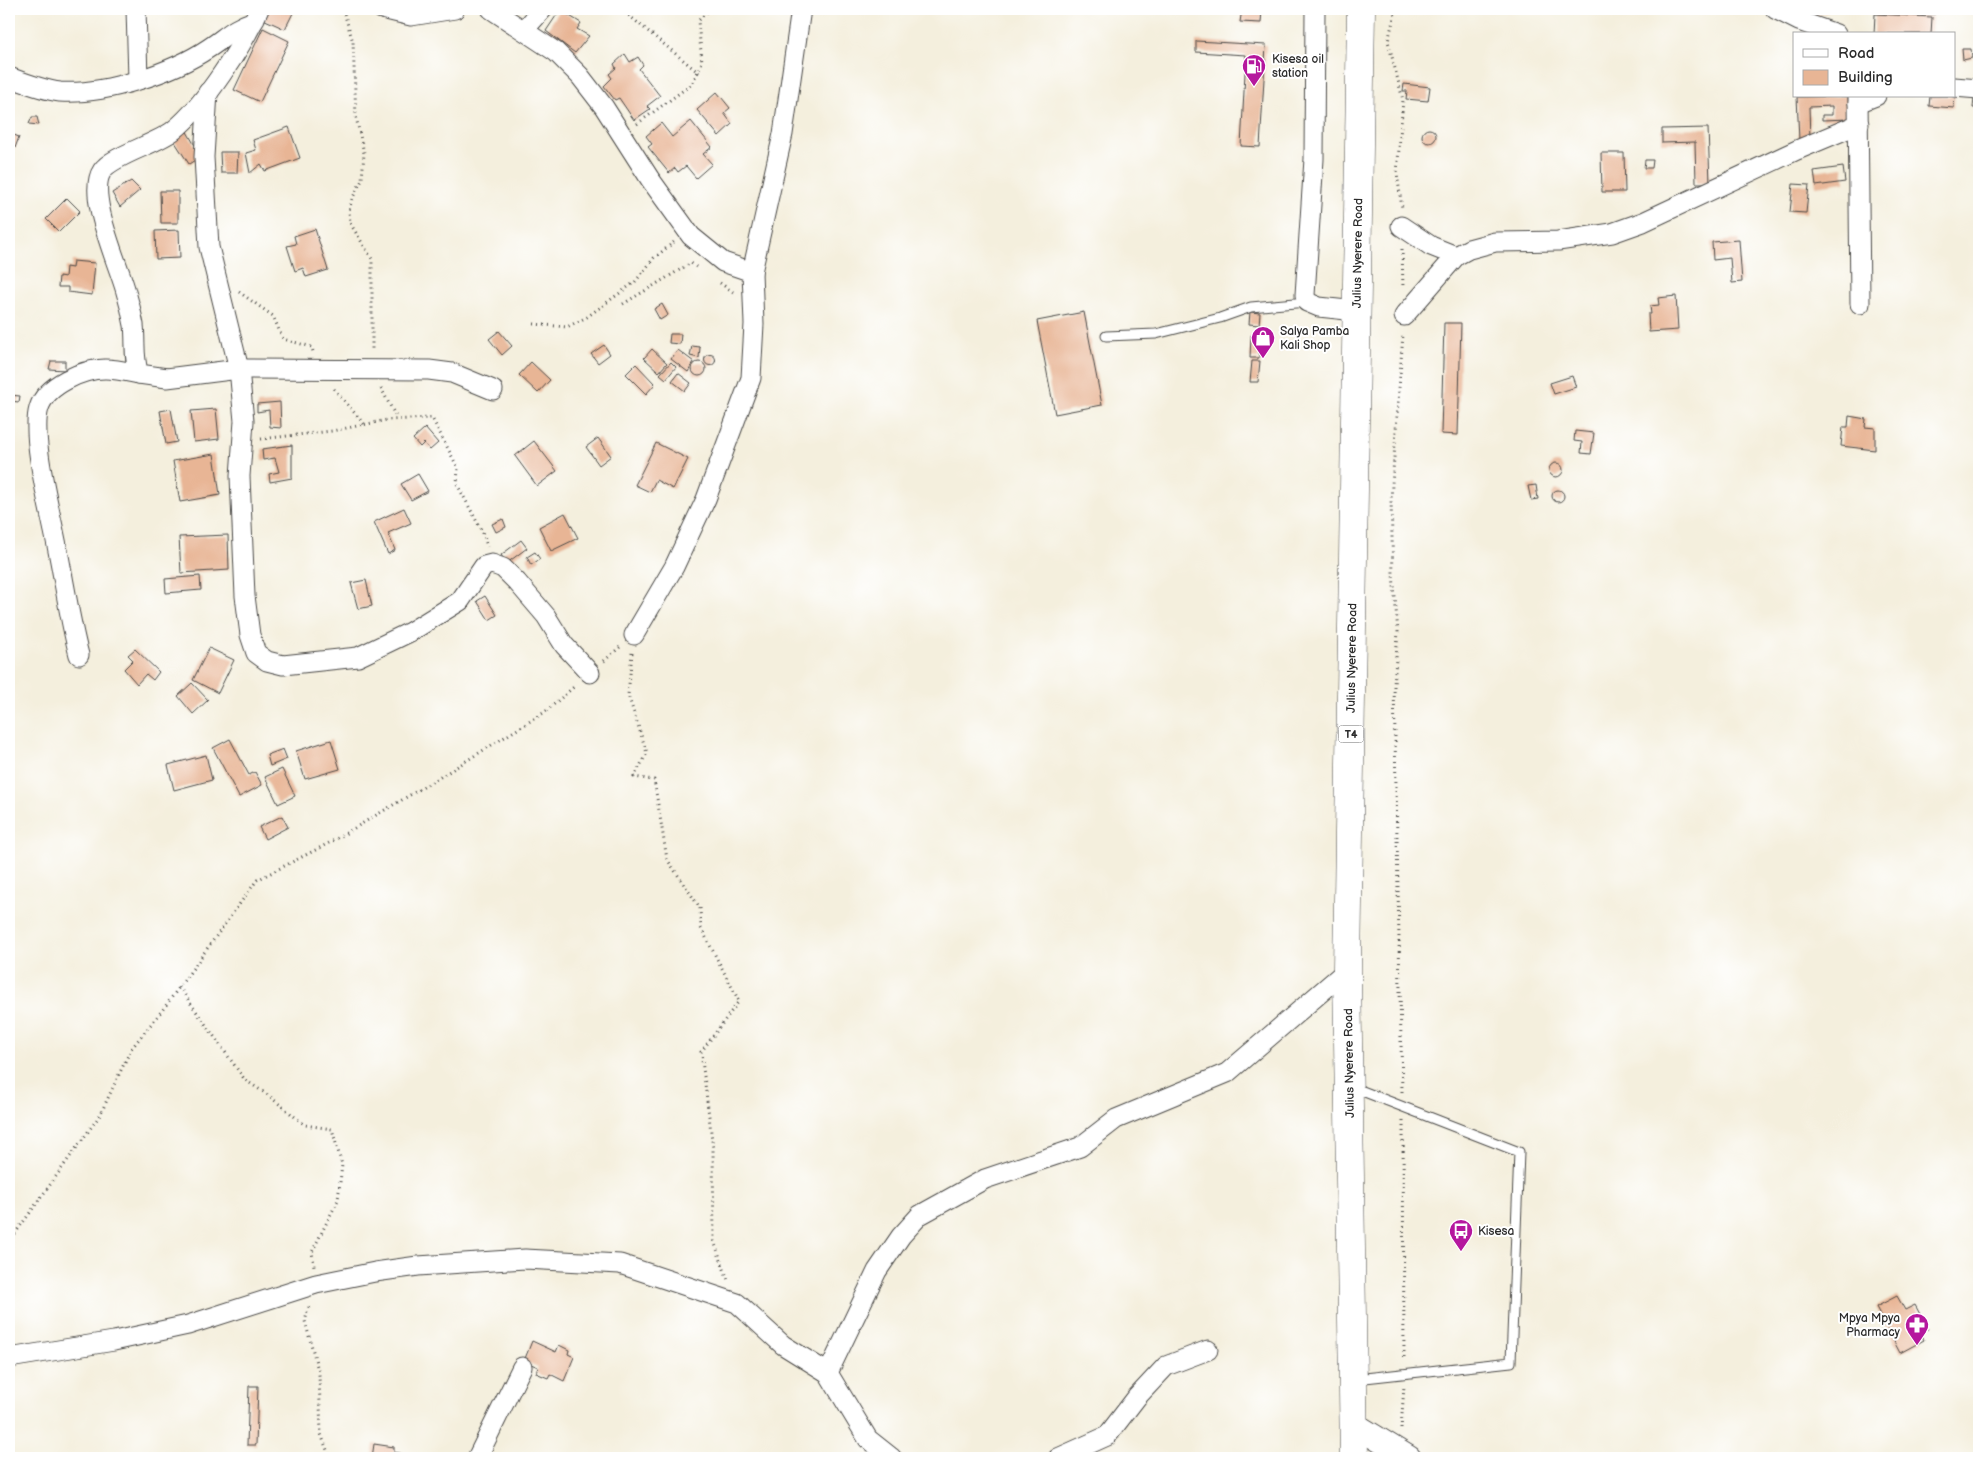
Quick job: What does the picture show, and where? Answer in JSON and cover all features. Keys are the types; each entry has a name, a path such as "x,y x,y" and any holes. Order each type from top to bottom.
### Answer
{"highway":[{"name":"Julius Nyerere Road","path":"1354,1458 1347,970 1361,9"}],"street":[{"path":"136,9 138,79"},
{"path":"382,9 411,16 455,9"},
{"path":"490,9 556,52 580,76 691,236 722,262 752,272"},
{"path":"524,30 543,9"},
{"path":"634,635 674,567 706,499 751,378 754,324 752,272 783,134 801,9"},
{"path":"1315,9 1314,159 1305,294 1307,302 1319,307 1356,311"},
{"path":"1780,10 1799,21 1830,32"},
{"path":"9,77 60,92 94,90 138,79 171,68 208,48 256,15"},
{"path":"139,374 134,352 134,325 126,291 102,216 98,182 102,170 115,159 148,146 174,130 197,107 256,15"},
{"path":"1956,87 1979,89"},
{"path":"208,92 204,157 209,247 239,369 244,421 240,476 246,603 250,635 256,653 267,661 283,665 358,657 410,632 460,601 484,566 492,564 504,568 517,582 546,616 564,645 590,673"},
{"path":"1858,100 1860,124 1860,304"},
{"path":"1404,316 1456,256 1469,249 1495,242 1558,241 1612,233 1643,222 1797,150 1860,124"},
{"path":"1401,226 1431,246 1456,256"},
{"path":"79,655 72,628 43,477 37,426 40,407 51,390 87,372 105,369 167,378 239,369 372,369 429,370 452,373 493,390"},
{"path":"828,1373 877,1271 901,1236 920,1215 986,1179 1080,1146 1116,1119 1227,1073 1347,970"},
{"path":"9,1358 114,1341 188,1325 316,1284 418,1266 525,1259 620,1264 737,1303 783,1345 828,1373 868,1438 892,1458"},
{"path":"1058,1458 1107,1436 1137,1396 1166,1366 1208,1350"},
{"path":"477,1458 522,1367"},
{"path":"1355,1425 1404,1455"}],"lane":[{"path":"1106,336 1156,334 1211,320 1251,307 1307,302"},
{"path":"1349,1086 1519,1152 1510,1362 1354,1379"}],"path":[{"path":"343,9 353,42 356,117 364,153 362,180 349,211 350,223 372,259 372,369 397,419"},
{"path":"621,9 698,73"},
{"path":"622,135 692,84 698,73 702,56 698,36 698,21 710,9"},
{"path":"1396,9 1388,41 1403,100 1397,173 1403,216 1401,226 1404,316 1391,499 1393,574 1398,632 1394,684 1402,1105 1404,1455"},
{"path":"534,324 567,326 587,317 635,282 669,243 691,236"},
{"path":"623,304 690,263 699,269"},
{"path":"216,275 273,316 283,339 312,347 317,369 364,424"},
{"path":"715,280 732,290 754,324"},
{"path":"243,441 332,431 397,419 432,418 458,468 457,484 484,535 492,564"},
{"path":"9,1242 100,1114 131,1049 257,880 331,842 545,712 634,635"},
{"path":"634,635 628,695 646,753 634,777 654,780 667,859 700,908 701,928 739,1002 701,1052 713,1148 714,1241 737,1303"},
{"path":"179,987 245,1080 268,1094 305,1125 332,1130 342,1166 338,1200 312,1252 316,1284 305,1322 319,1374 321,1434 330,1458"}],"building":[{"path":"268,9 295,9 285,29 263,19"},
{"path":"1242,9 1262,9 1261,23 1240,22"},
{"path":"1814,9 1827,9 1828,12 1815,15"},
{"path":"1924,9 1936,9 1935,14 1923,14"},
{"path":"560,10 581,23 577,29 589,36 575,53 546,31"},
{"path":"1875,14 1932,17 1931,32 1874,32"},
{"path":"263,28 289,41 260,102 234,90"},
{"path":"1196,41 1266,45 1260,147 1241,146 1246,55 1196,52"},
{"path":"1962,49 1971,49 1972,58 1963,60"},
{"path":"625,54 630,62 638,57 643,65 639,69 660,96 647,106 650,109 634,120 619,98 615,100 604,86 612,78 609,74 616,68 614,64"},
{"path":"1404,84 1430,87 1428,101 1406,99 1407,91 1403,91"},
{"path":"717,92 730,108 724,113 732,124 719,136 697,110"},
{"path":"1974,96 1979,97 1979,108 1973,108"},
{"path":"1797,98 1848,98 1849,119 1822,120 1822,115 1832,115 1832,106 1809,107 1810,139 1799,140"},
{"path":"1930,98 1955,98 1954,108 1929,106"},
{"path":"32,117 37,117 39,125 29,124"},
{"path":"691,121 712,147 703,154 712,164 696,178 686,166 678,172 675,168 669,173 648,147 652,144 646,136 661,123 672,137"},
{"path":"289,127 300,158 265,171 261,164 250,173 246,153 256,150 253,140"},
{"path":"1708,128 1710,183 1696,183 1695,142 1662,143 1662,129"},
{"path":"1429,129 1434,131 1436,136 1434,141 1429,143 1424,141 1422,136 1424,131"},
{"path":"186,130 201,156 189,164 173,139"},
{"path":"9,133 19,137 15,148 9,146"},
{"path":"220,152 238,152 237,173 221,173"},
{"path":"1601,153 1624,153 1625,192 1602,192"},
{"path":"1645,160 1653,160 1652,168 1644,168"},
{"path":"1843,167 1845,182 1816,186 1814,171"},
{"path":"131,181 140,190 120,207 112,193"},
{"path":"1793,184 1809,185 1806,213 1790,212"},
{"path":"160,191 178,191 178,223 161,223"},
{"path":"67,198 80,211 59,232 46,219"},
{"path":"315,229 328,270 306,277 303,268 295,271 287,246 296,244 294,236"},
{"path":"179,230 180,258 156,259 155,231"},
{"path":"1739,240 1742,282 1732,283 1730,258 1713,260 1712,242"},
{"path":"73,261 95,263 92,295 68,292 68,287 58,287 59,276 65,277 66,267 72,268"},
{"path":"1676,296 1678,330 1649,332 1648,314 1651,314 1650,306 1659,305 1658,298"},
{"path":"662,304 668,315 660,320 654,309"},
{"path":"1084,312 1102,405 1055,414 1037,321"},
{"path":"1250,312 1260,313 1259,325 1249,324"},
{"path":"1444,323 1461,323 1458,435 1441,434"},
{"path":"499,331 512,346 502,355 489,339"},
{"path":"670,334 681,334 680,344 669,343"},
{"path":"1251,335 1260,335 1259,358 1250,358"},
{"path":"604,345 610,354 598,363 591,354"},
{"path":"692,346 700,347 699,358 690,356"},
{"path":"652,349 667,363 659,372 644,358"},
{"path":"678,350 694,362 688,372 671,359"},
{"path":"708,355 712,355 715,360 714,364 708,365 705,362 705,358"},
{"path":"51,361 65,361 65,370 49,369"},
{"path":"1252,361 1260,361 1258,382 1250,382"},
{"path":"531,362 550,380 538,393 519,375"},
{"path":"671,362 676,367 666,379 660,374"},
{"path":"699,362 704,364 706,369 704,374 699,376 694,374 692,369 694,364"},
{"path":"636,364 655,384 646,394 626,374"},
{"path":"678,373 691,383 685,391 672,381"},
{"path":"1572,376 1576,387 1554,394 1550,383"},
{"path":"9,395 20,396 19,402 9,401"},
{"path":"280,402 281,428 270,427 269,410 257,412 257,404"},
{"path":"171,409 177,442 166,444 160,411"},
{"path":"216,409 219,439 194,442 191,411"},
{"path":"1849,416 1866,419 1865,427 1875,428 1875,450 1841,446 1843,427 1848,427"},
{"path":"425,428 438,443 430,450 424,443 420,447 413,439"},
{"path":"1575,431 1594,433 1591,454 1581,453 1582,442 1574,441"},
{"path":"598,438 611,456 599,465 586,447"},
{"path":"534,441 557,471 537,486 515,456"},
{"path":"656,443 688,459 673,489 656,480 650,492 635,485"},
{"path":"292,445 292,478 270,482 269,474 279,472 275,458 263,460 262,449"},
{"path":"214,454 220,495 180,502 173,461"},
{"path":"1556,463 1561,465 1563,470 1561,475 1556,477 1551,475 1549,470 1551,465"},
{"path":"418,474 428,491 411,500 401,484"},
{"path":"1536,485 1538,499 1531,500 1528,486"},
{"path":"1558,490 1564,496 1558,502 1552,496"},
{"path":"404,508 411,523 388,533 395,550 388,554 374,522"},
{"path":"565,513 578,538 551,551 539,527"},
{"path":"503,519 506,527 496,532 492,524"},
{"path":"228,535 229,570 181,573 179,537"},
{"path":"521,540 527,548 507,563 501,555"},
{"path":"535,552 540,559 531,565 527,557"},
{"path":"200,576 201,590 166,593 165,579"},
{"path":"366,580 372,606 358,609 351,583"},
{"path":"485,596 497,615 489,620 477,601"},
{"path":"209,648 234,660 218,693 193,680"},
{"path":"135,649 159,672 153,680 146,674 137,684 124,669 133,660 128,655"},
{"path":"192,683 208,700 193,714 178,696"},
{"path":"230,739 249,775 255,772 262,785 239,797 213,748"},
{"path":"331,740 340,769 305,779 296,751"},
{"path":"283,749 287,759 270,766 267,755"},
{"path":"206,755 212,780 174,790 168,765"},
{"path":"282,769 295,796 278,804 265,777"},
{"path":"282,816 288,827 265,839 259,827"},
{"path":"1897,1296 1905,1310 1915,1305 1928,1329 1920,1333 1924,1340 1900,1353 1876,1307"},
{"path":"532,1341 556,1352 559,1345 569,1350 568,1354 574,1357 564,1381 550,1374 548,1378 536,1373 538,1367 524,1361"},
{"path":"249,1386 258,1386 256,1445 247,1445"},
{"path":"374,1444 394,1447 394,1452 425,1458 372,1458"}],"place":[{"name":"Kisesa oil station","path":"1254,87"},
{"name":"Salya Pamba Kali Shop","path":"1263,359"},
{"name":"Kisesa","path":"1461,1252"},
{"name":"Mpya Mpya Pharmacy","path":"1917,1346"}]}
